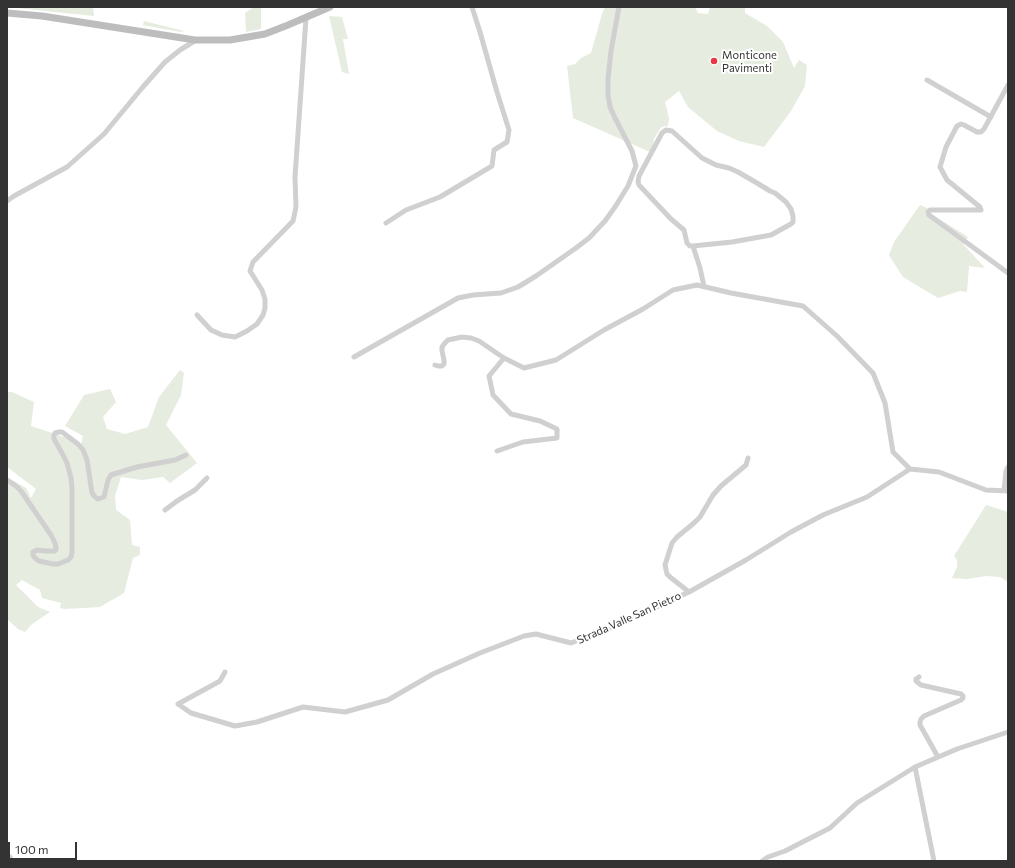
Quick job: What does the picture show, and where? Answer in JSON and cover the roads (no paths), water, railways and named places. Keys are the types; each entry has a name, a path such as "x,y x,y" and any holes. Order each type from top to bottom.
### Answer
{"street":[{"path":"7,14 42,16 195,40 230,40 250,38 265,34 330,7"},
{"path":"386,223 406,210 440,197 492,166 494,150 507,142 509,130 472,7"},
{"path":"354,357 458,298 473,295 501,293 511,290 536,276 589,238 605,221 628,185 636,166 635,158 612,113 608,95 611,51 619,7"},
{"path":"197,315 211,330 222,335 235,337 257,324 263,315 265,299 262,290 250,271 253,262 293,221 296,207 295,176 306,18"},
{"path":"7,201 67,167 104,134 165,62 195,40"},
{"path":"927,80 991,117"},
{"path":"1008,85 981,132 977,132 961,124 957,126 946,147 940,167 947,180 982,209 930,210 928,212 1008,273"},
{"path":"664,130 668,130 677,136 702,158 716,165 738,172 775,193 786,202 794,219 791,224 771,235 732,242 693,246 690,246 687,243 684,230 671,219 637,181 664,130"},
{"path":"628,185 632,186 639,184"},
{"path":"693,246 704,286"},
{"path":"435,364 438,366 442,366 444,364 442,347 445,343 448,340 462,337 479,341 504,358 524,368 556,360 673,290 697,285 704,286 732,293 803,306 873,373 885,403 893,452 910,469 939,472 986,490 1006,491 1006,471 1008,467"},
{"path":"497,451 523,442 557,438 557,429 540,421 510,414 493,395 489,376 504,358"},
{"path":"7,480 21,491 55,543 56,550 37,550 33,552 35,558 44,563 58,564 68,560 71,557 72,552 72,489 67,464 54,440 54,434 62,432 78,444 83,450 87,460 92,493 98,499 104,497 108,480 111,475 137,467 175,460 186,455"},
{"path":"689,592 668,574 666,565 672,543 694,523 721,486 746,465 748,458"},
{"name":"Strada Valle San Pietro","path":"225,672 220,681 178,704 191,713 235,726 257,722 303,707 345,712 388,700 440,671 480,653 524,636 536,634 571,644 618,625 689,592 746,560 791,532 823,515 867,497 910,469"},
{"path":"165,510 195,490 207,478"},
{"path":"919,677 916,678 916,681 921,686 961,694 963,696 961,700 924,716 921,719 920,725 938,757"},
{"path":"762,861 830,828 857,803 915,767 957,749 1008,732"},
{"path":"915,767 934,861"}],"place":[{"name":"Monticone Pavimenti","path":"714,61"}]}
